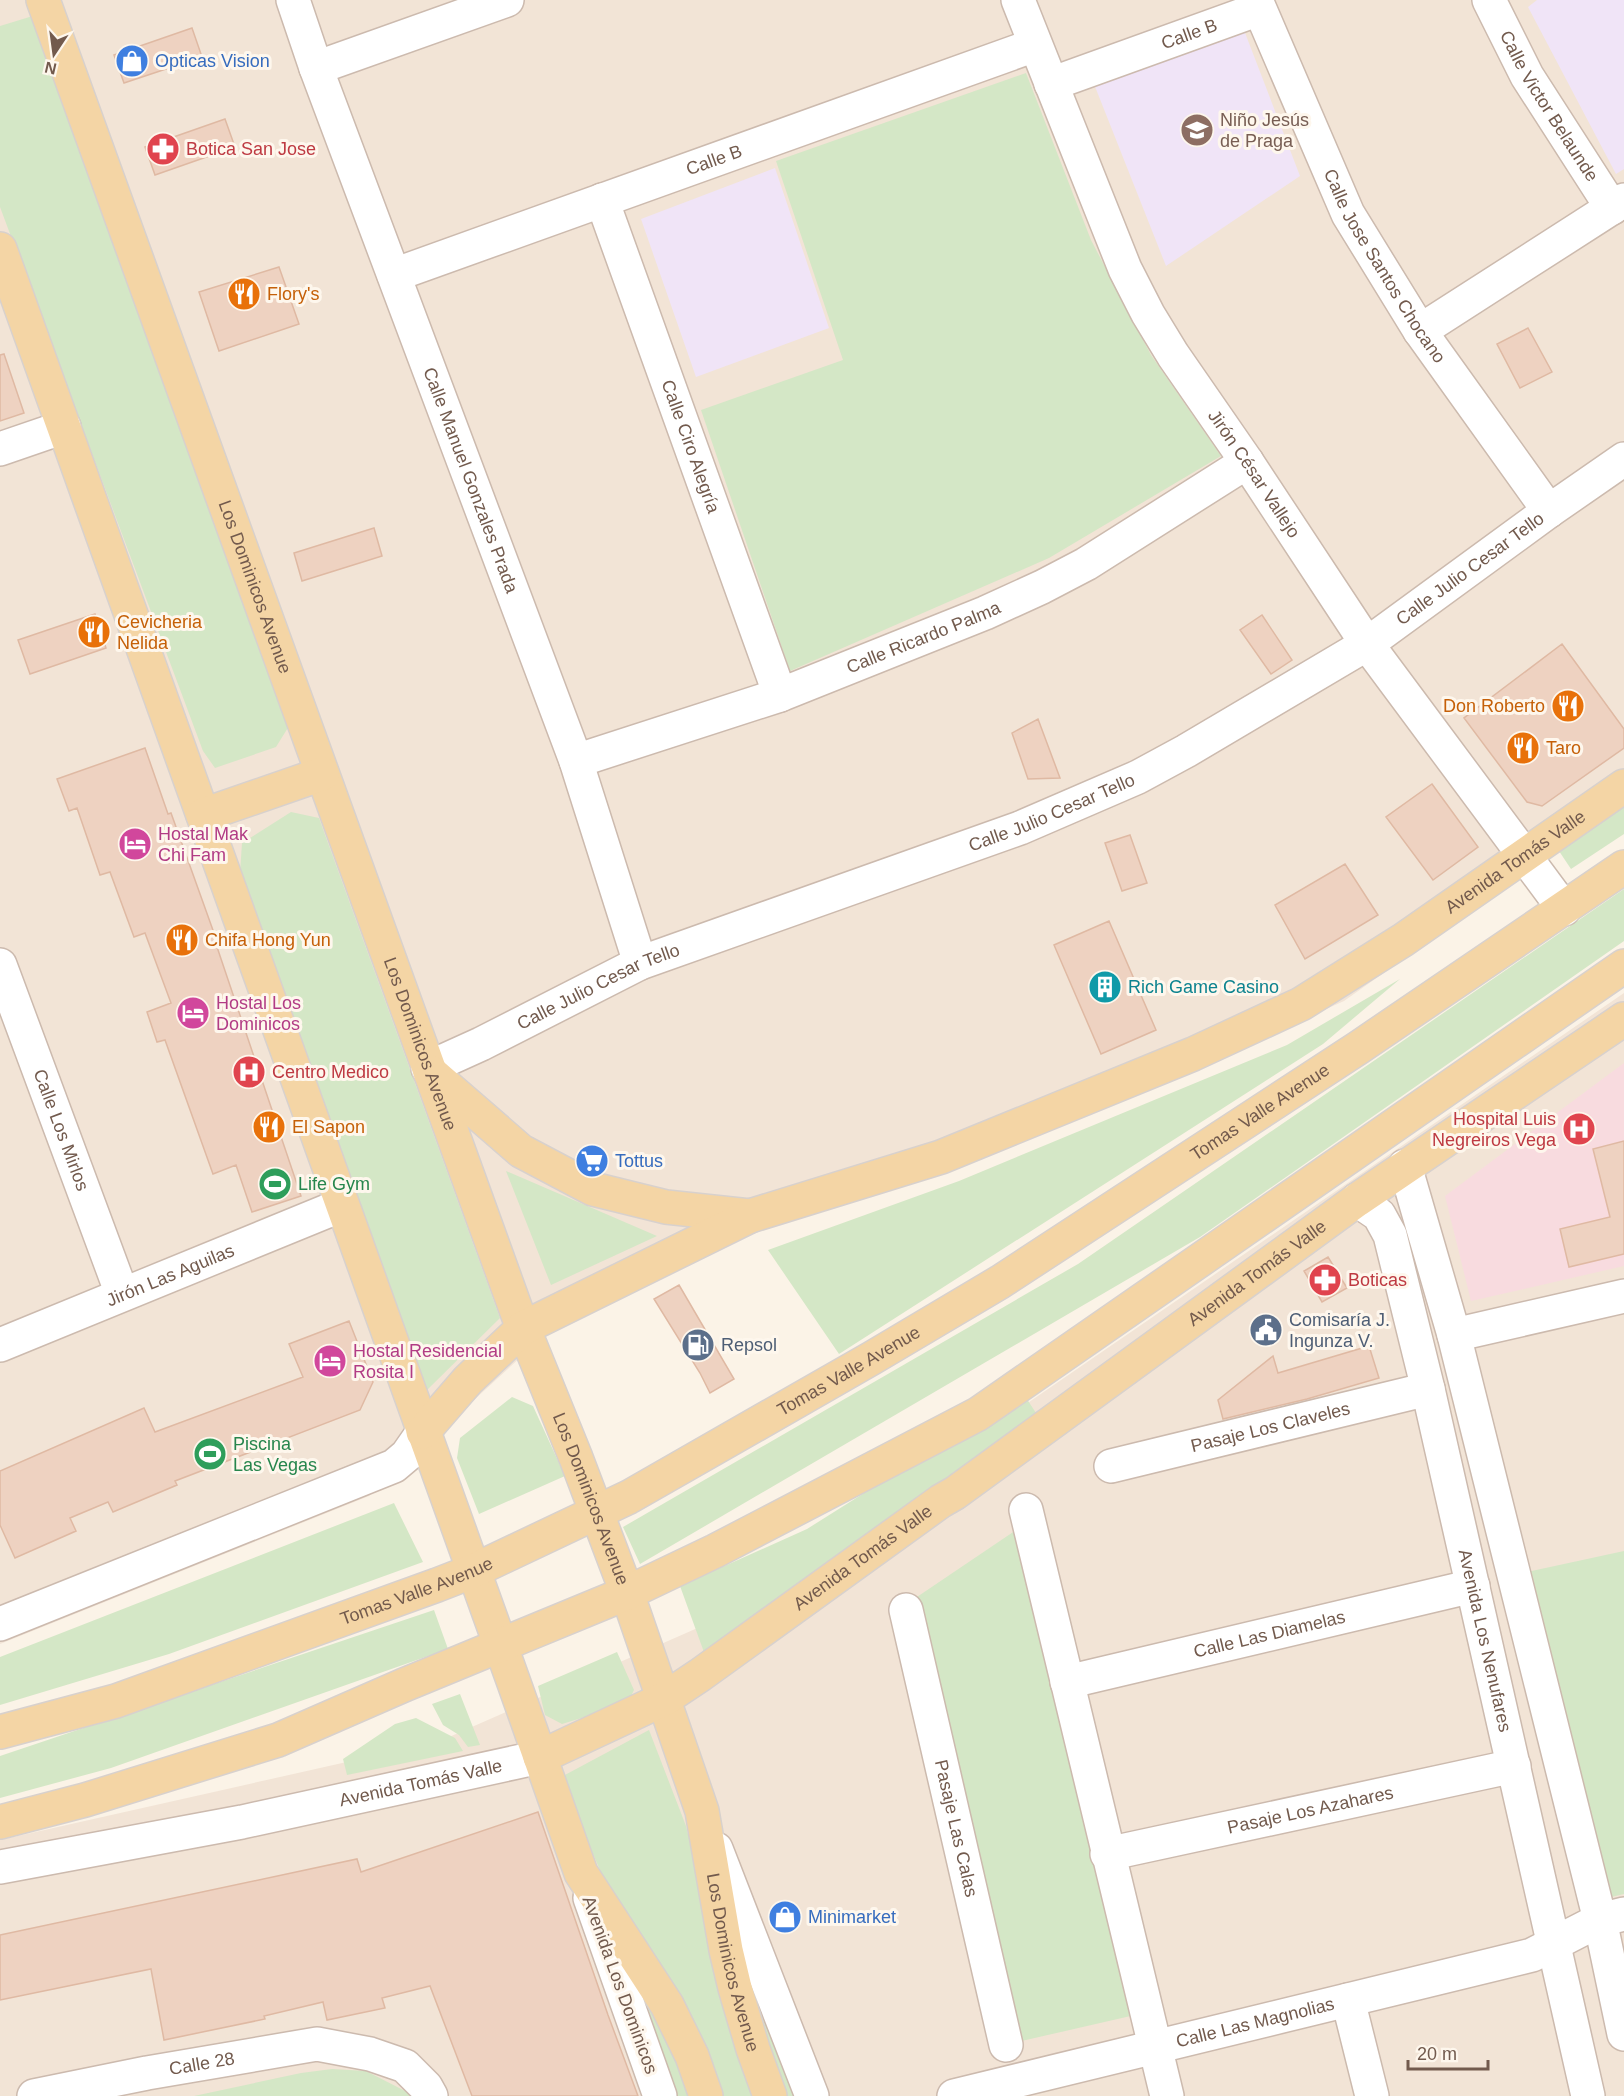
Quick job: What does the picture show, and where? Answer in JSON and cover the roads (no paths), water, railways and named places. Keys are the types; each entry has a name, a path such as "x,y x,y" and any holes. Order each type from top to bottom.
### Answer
{"main road":[{"name":"Los Dominicos Avenue","path":"43,0 523,1328 597,1513 664,1699 702,1811 726,1950 735,1988 770,2096"},
{"path":"0,249 581,1873 667,2005 692,2056 706,2096"},
{"path":"203,815 322,774"},
{"name":"Avenida Tomás Valle","path":"423,1432 468,1380 523,1328 750,1216 941,1157 1215,1044 1301,1004 1403,940 1624,786"},
{"name":"Tomas Valle Avenue","path":"0,1732 116,1701 473,1571 597,1513 658,1481 872,1358 1036,1260 1358,1048 1624,867"},
{"path":"0,1822 85,1800 278,1740 627,1593 715,1551 978,1414 1624,966"},
{"name":"Avenida Tomás Valle","path":"540,1756 664,1699 700,1675 955,1493 1357,1200 1624,1019"},
{"path":"429,1070 521,1151 593,1189 666,1208 750,1216"}],"street":[{"name":"Calle Manuel Gonzales Prada","path":"293,0 316,68 576,761 640,963"},
{"path":"316,68 507,0"},
{"name":"Jirón César Vallejo","path":"1018,0 1125,269 1173,355 1247,462 1367,644 1564,909"},
{"name":"Calle Victor Belaunde","path":"1489,0 1527,76 1618,204"},
{"name":"Calle B","path":"1051,84 1257,5"},
{"name":"Calle Jose Santos Chocano","path":"1257,5 1348,214 1420,330 1549,511"},
{"name":"Calle B","path":"394,274 1035,45"},
{"name":"Calle Ciro Alegría","path":"602,200 780,695"},
{"path":"1420,330 1618,204"},
{"path":"0,449 64,426"},
{"name":"Calle Julio Cesar Tello","path":"429,1070 640,963 1020,828 1138,777 1367,644 1624,459"},
{"name":"Calle Ricardo Palma","path":"576,761 780,695 985,613 1086,564 1247,462"},
{"name":"Calle Los Mirlos","path":"0,965 122,1294"},
{"path":"1405,1166 1454,1335 1612,1917 1624,2034"},
{"name":"Avenida Los Nenufares","path":"1357,1200 1379,1215 1390,1235 1428,1389 1588,2096"},
{"name":"Jirón Las Aguilas","path":"0,1345 342,1205"},
{"path":"1454,1335 1624,1296"},
{"name":"Pasaje Los Claveles","path":"1111,1466 1428,1389"},
{"name":"Avenida Tomás Valle","path":"0,1624 394,1466 407,1455 423,1432"},
{"path":"1026,1510 1167,2096"},
{"name":"Calle Las Diamelas","path":"1067,1682 1473,1586"},
{"name":"Pasaje Las Calas","path":"906,1610 1006,2045"},
{"name":"Avenida Tomás Valle","path":"0,1867 242,1822 540,1756"},
{"name":"Pasaje Los Azahares","path":"1107,1854 1514,1766"},
{"path":"702,1811 812,2096"},
{"name":"Avenida Los Dominicos","path":"581,1873 660,2096"},
{"name":"Calle Las Magnolias","path":"954,2096 1532,1955 1612,1917"},
{"path":"1348,2000 1372,2096"},
{"name":"Calle 28","path":"34,2096 149,2085 317,2044 370,2054 405,2066 426,2087 431,2096"}],"place":[{"name":"Opticas Vision","path":"132,61"},
{"name":"Niño Jesús de Praga","path":"1197,130"},
{"name":"Botica San Jose","path":"163,149"},
{"name":"Flory's","path":"244,294"},
{"name":"Cevicheria Nelida","path":"94,632"},
{"name":"Don Roberto","path":"1568,706"},
{"name":"Taro","path":"1523,748"},
{"name":"Hostal Mak Chi Fam","path":"135,844"},
{"name":"Chifa Hong Yun","path":"182,940"},
{"name":"Rich Game Casino","path":"1105,987"},
{"name":"Hostal Los Dominicos","path":"193,1013"},
{"name":"Centro Medico","path":"249,1072"},
{"name":"El Sapon","path":"269,1127"},
{"name":"Hospital Luis Negreiros Vega","path":"1579,1129"},
{"name":"Tottus","path":"592,1161"},
{"name":"Life Gym","path":"275,1184"},
{"name":"Boticas","path":"1325,1280"},
{"name":"Comisaría J. Ingunza V.","path":"1266,1330"},
{"name":"Repsol","path":"698,1345"},
{"name":"Hostal Residencial Rosita I","path":"330,1361"},
{"name":"Piscina Las Vegas","path":"210,1454"},
{"name":"Minimarket","path":"785,1917"}]}
